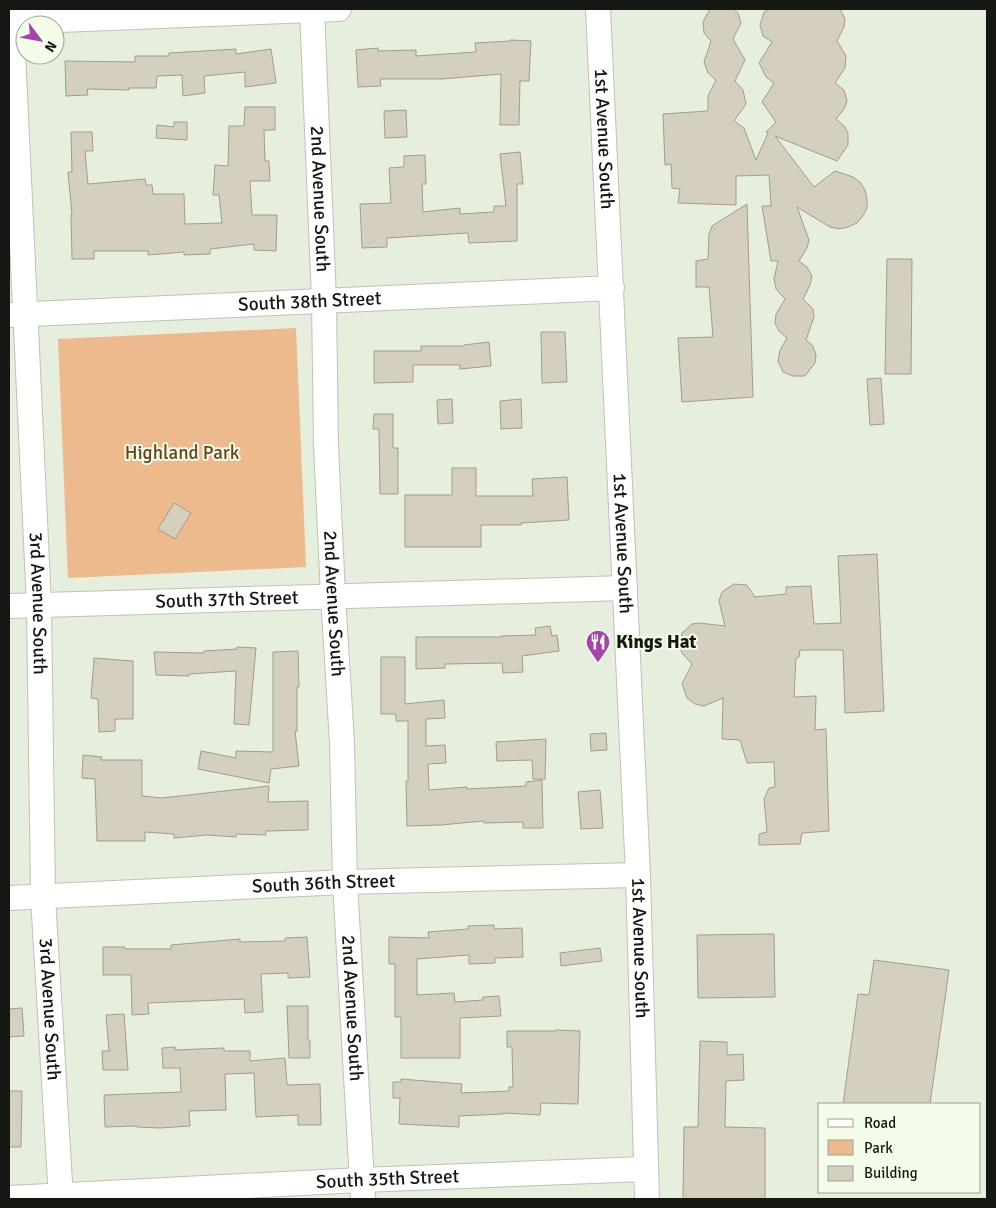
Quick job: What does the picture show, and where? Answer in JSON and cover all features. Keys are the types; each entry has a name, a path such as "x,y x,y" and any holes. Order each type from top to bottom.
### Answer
{"street":[{"name":"2nd Avenue South","path":"312,9 324,300 326,445 342,743 345,882 362,1190"},
{"path":"11,17 339,9"},
{"name":"1st Avenue South","path":"598,9 638,875 647,1199"},
{"name":"3rd Avenue South","path":"11,17 17,315 39,605 43,896 61,1198"},
{"name":"South 38th Street","path":"17,315 612,288"},
{"name":"South 37th Street","path":"9,606 625,588"},
{"name":"South 36th Street","path":"9,898 345,882 638,875"},
{"name":"South 35th Street","path":"9,1198 362,1190 645,1169"}],"green space":[{"name":"Highland Park","path":"296,328 306,567 68,578 58,339"}],"building":[{"path":"710,9 734,9 738,13 741,23 733,39 745,60 735,81 743,90 746,104 734,121 744,128 756,160 768,133 766,132 776,122 762,102 774,83 766,77 759,63 772,42 763,36 760,25 764,12 769,9 840,9 845,19 844,27 837,41 846,56 845,68 835,83 844,90 847,101 844,109 836,119 845,127 848,134 848,145 837,161 775,136 814,187 835,171 853,177 860,182 865,190 867,199 867,208 857,223 839,229 830,227 797,207 809,240 807,248 799,261 807,267 812,276 803,299 813,309 814,317 806,340 813,346 816,355 815,363 805,376 793,376 783,372 778,361 780,350 787,338 779,331 775,323 776,314 785,299 776,289 774,279 778,261 771,261 762,206 771,206 769,175 736,176 736,205 678,203 680,189 672,188 671,164 665,165 663,114 708,111 708,96 716,80 708,73 704,62 711,41 704,33 703,22"},
{"path":"510,40 531,41 529,81 520,81 519,125 500,125 501,74 441,79 380,79 381,86 358,87 356,50 378,48 378,51 416,50 416,56 476,52 475,43"},
{"path":"236,49 236,54 271,49 276,83 245,87 245,72 204,76 205,93 183,96 182,75 157,76 156,88 129,88 129,90 87,89 88,95 66,96 65,61 135,62 135,56 169,56 169,53"},
{"path":"245,107 275,107 275,130 264,130 265,161 269,161 270,181 250,181 252,215 277,215 276,251 254,250 254,244 210,249 210,254 184,255 184,252 148,255 148,251 94,251 94,259 72,259 72,215 68,172 72,172 71,132 92,132 93,151 85,151 88,184 145,179 146,185 152,185 153,194 184,194 185,224 222,223 219,195 213,195 215,165 228,166 229,126 244,126"},
{"path":"406,110 407,137 385,138 384,111"},
{"path":"174,122 187,122 187,140 156,138 157,125 174,127"},
{"path":"520,152 523,184 517,184 517,241 469,243 468,233 387,238 387,247 362,248 360,204 391,203 389,168 404,167 404,156 425,155 426,184 422,184 423,212 460,208 460,214 494,212 494,206 506,206 500,154"},
{"path":"747,204 753,397 682,402 678,338 713,337 709,287 696,287 696,261 708,259 709,234 712,226"},
{"path":"887,259 912,259 911,374 885,374"},
{"path":"541,332 565,332 567,382 542,383"},
{"path":"489,342 491,366 460,369 460,365 413,365 413,382 374,383 374,351 421,351 421,346 464,346"},
{"path":"881,378 884,424 870,425 867,379"},
{"path":"452,399 453,423 438,424 437,400"},
{"path":"521,399 522,428 501,429 500,401"},
{"path":"374,414 393,414 393,448 398,448 398,494 380,494 379,429 373,429"},
{"path":"452,468 476,468 476,496 533,496 532,479 567,477 569,520 521,523 521,525 481,525 481,547 405,547 405,495 452,495"},
{"path":"174,503 191,513 175,539 158,529"},
{"path":"877,554 884,711 845,713 843,650 800,650 799,657 796,658 794,697 816,696 815,730 826,729 829,831 802,833 800,844 759,845 759,834 767,832 764,799 769,788 775,787 774,762 747,763 740,740 722,739 723,698 704,706 695,704 687,698 682,684 692,664 682,653 680,646 682,633 692,624 725,626 719,601 722,592 734,584 747,585 755,597 786,594 786,587 811,586 814,624 841,623 838,556"},
{"path":"550,626 552,636 557,635 559,651 522,656 523,672 503,673 502,663 445,664 445,668 416,669 416,637 536,635 535,628"},
{"path":"237,647 256,648 249,725 234,724 236,671 189,674 189,676 156,675 154,652 204,653 204,651 237,649"},
{"path":"298,651 299,687 297,687 297,731 295,731 299,766 271,769 269,783 198,769 201,751 236,758 236,751 273,752 273,652"},
{"path":"381,657 405,657 405,704 444,700 445,718 426,719 426,746 445,745 446,763 428,764 429,790 526,786 526,782 542,780 543,828 523,828 523,822 484,823 483,821 407,826 408,721 396,721 396,714 381,714"},
{"path":"94,658 133,661 133,719 115,719 115,731 99,732 98,699 91,698"},
{"path":"606,733 607,750 591,751 590,734"},
{"path":"546,739 545,779 533,779 532,760 497,761 496,742"},
{"path":"83,755 102,757 101,760 142,760 142,796 162,798 269,786 268,802 308,801 308,830 266,831 266,835 236,834 236,837 207,835 174,838 174,834 145,832 145,841 97,841 95,779 82,778"},
{"path":"600,790 603,828 581,829 578,792"},
{"path":"494,925 494,929 522,928 523,957 495,958 495,963 469,964 469,955 417,959 417,995 454,993 455,1002 483,1000 483,997 499,996 501,1016 460,1018 460,1058 401,1058 401,1017 395,1017 395,964 389,964 389,937 429,938 428,932 468,929 468,926"},
{"path":"774,934 775,997 698,998 697,935"},
{"path":"307,937 310,977 288,978 288,973 261,974 263,1012 245,1013 244,999 148,1003 149,1014 132,1015 131,975 103,975 103,947 171,949 171,945 240,939 240,942 285,941 285,938"},
{"path":"600,948 602,961 561,966 560,953"},
{"path":"874,960 949,970 930,1103 843,1103 858,994 869,995"},
{"path":"287,1006 308,1006 310,1058 289,1058"},
{"path":"22,1008 24,1036 9,1037 9,1009"},
{"path":"124,1014 128,1070 103,1070 102,1051 109,1051 106,1015"},
{"path":"507,1031 580,1031 578,1104 541,1103 540,1115 503,1113 459,1116 459,1127 399,1124 400,1098 393,1098 393,1082 401,1082 401,1079 462,1084 461,1093 509,1091 509,1087 513,1087 512,1047 507,1047"},
{"path":"700,1041 727,1042 727,1055 743,1054 744,1080 726,1081 725,1127 765,1128 765,1199 683,1199 684,1127 698,1127"},
{"path":"175,1047 175,1050 224,1048 224,1051 250,1051 250,1061 285,1058 287,1085 320,1084 321,1125 298,1125 298,1115 256,1117 254,1073 225,1074 226,1110 189,1111 190,1126 160,1128 137,1126 105,1127 104,1095 181,1092 180,1068 163,1068 162,1048"},
{"path":"9,1091 22,1091 21,1147 9,1147"}],"place":[{"name":"Kings Hat","path":"598,663"}]}
